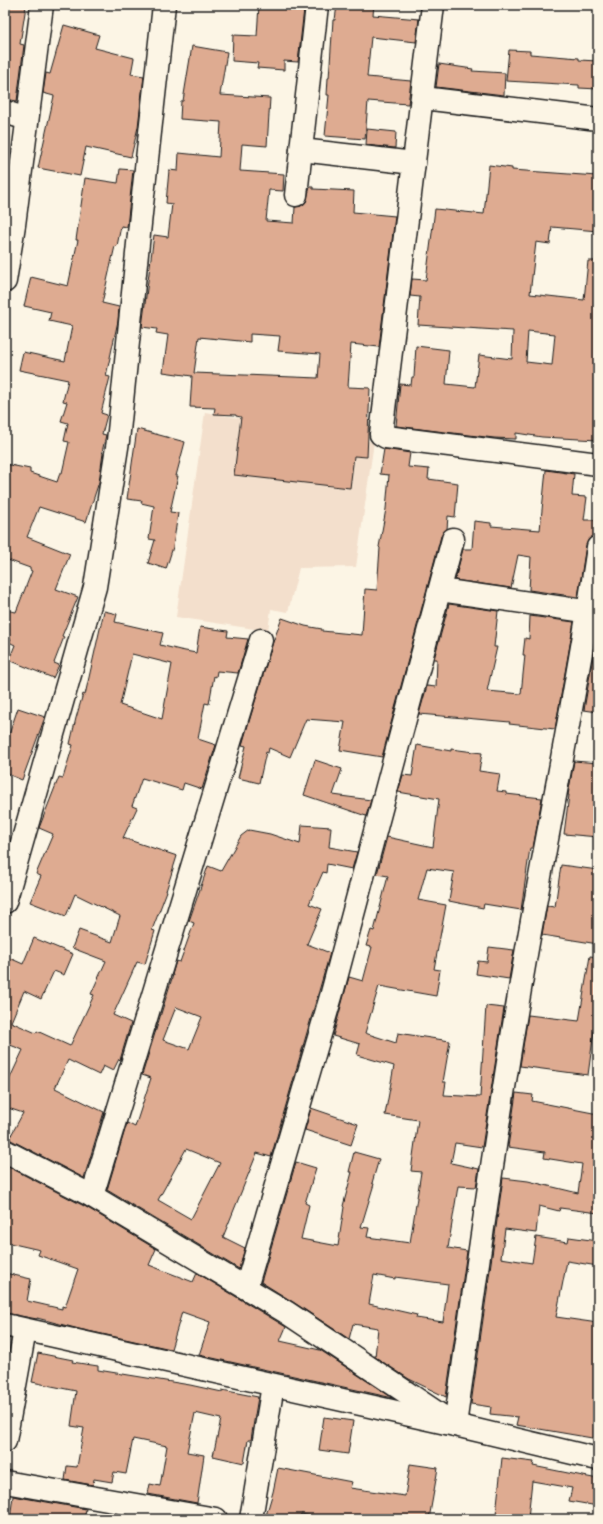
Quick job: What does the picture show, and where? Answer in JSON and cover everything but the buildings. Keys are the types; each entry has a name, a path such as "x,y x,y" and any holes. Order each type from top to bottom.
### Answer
{"street":[{"path":"5,281 14,225 42,5"},
{"path":"5,902 95,587 118,441 164,5"},
{"path":"296,195 317,5"},
{"path":"433,5 423,98 381,434 386,437 598,464"},
{"path":"423,98 598,119"},
{"path":"5,112 28,119"},
{"path":"301,150 414,163"},
{"path":"246,1288 332,993 453,539"},
{"path":"455,1425 497,1129 524,968 593,612 598,547"},
{"path":"440,590 593,612"},
{"path":"92,1196 261,640"},
{"path":"5,1151 92,1196 286,1312 455,1425"},
{"path":"5,1441 15,1328 455,1425 598,1459"},
{"path":"251,1519 273,1385"},
{"path":"5,1482 216,1519"}],"shaded area":[{"path":"205,412 374,442 356,567 299,568 288,612 271,609 268,631 176,617"}]}
